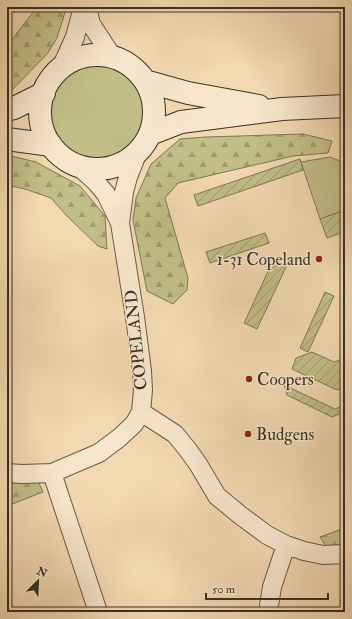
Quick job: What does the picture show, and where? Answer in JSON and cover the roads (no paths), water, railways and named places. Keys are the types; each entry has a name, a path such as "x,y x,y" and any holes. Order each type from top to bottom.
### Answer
{"street":[{"path":"60,70 75,37 83,7"},
{"path":"86,7 91,24 113,58"},
{"path":"90,56 106,56 122,61 135,70 145,81 152,95 154,109 153,124 148,139 136,154 124,163 108,168 92,169 77,165 60,155 51,145 43,129 40,113 42,97 49,82 60,70 74,61 90,56"},
{"path":"145,81 188,94 282,109"},
{"path":"7,110 44,93"},
{"path":"150,134 181,122 282,109 345,106"},
{"path":"7,139 51,145"},
{"name":"COPELAND","path":"120,223 124,192 136,154"},
{"name":"COPELAND","path":"77,165 96,182 106,194 120,223 136,317 142,371 143,390 141,412 175,434 198,464 217,496 267,535 286,545 304,551 323,555 345,554"},
{"path":"7,473 52,473 99,453 119,438 134,424 141,412"},
{"path":"52,473 98,612"},
{"path":"268,612 272,587 286,545"}],"place":[{"name":"1-31 Copeland","path":"319,259"},
{"name":"Coopers","path":"249,379"},
{"name":"Budgens","path":"248,434"}]}
